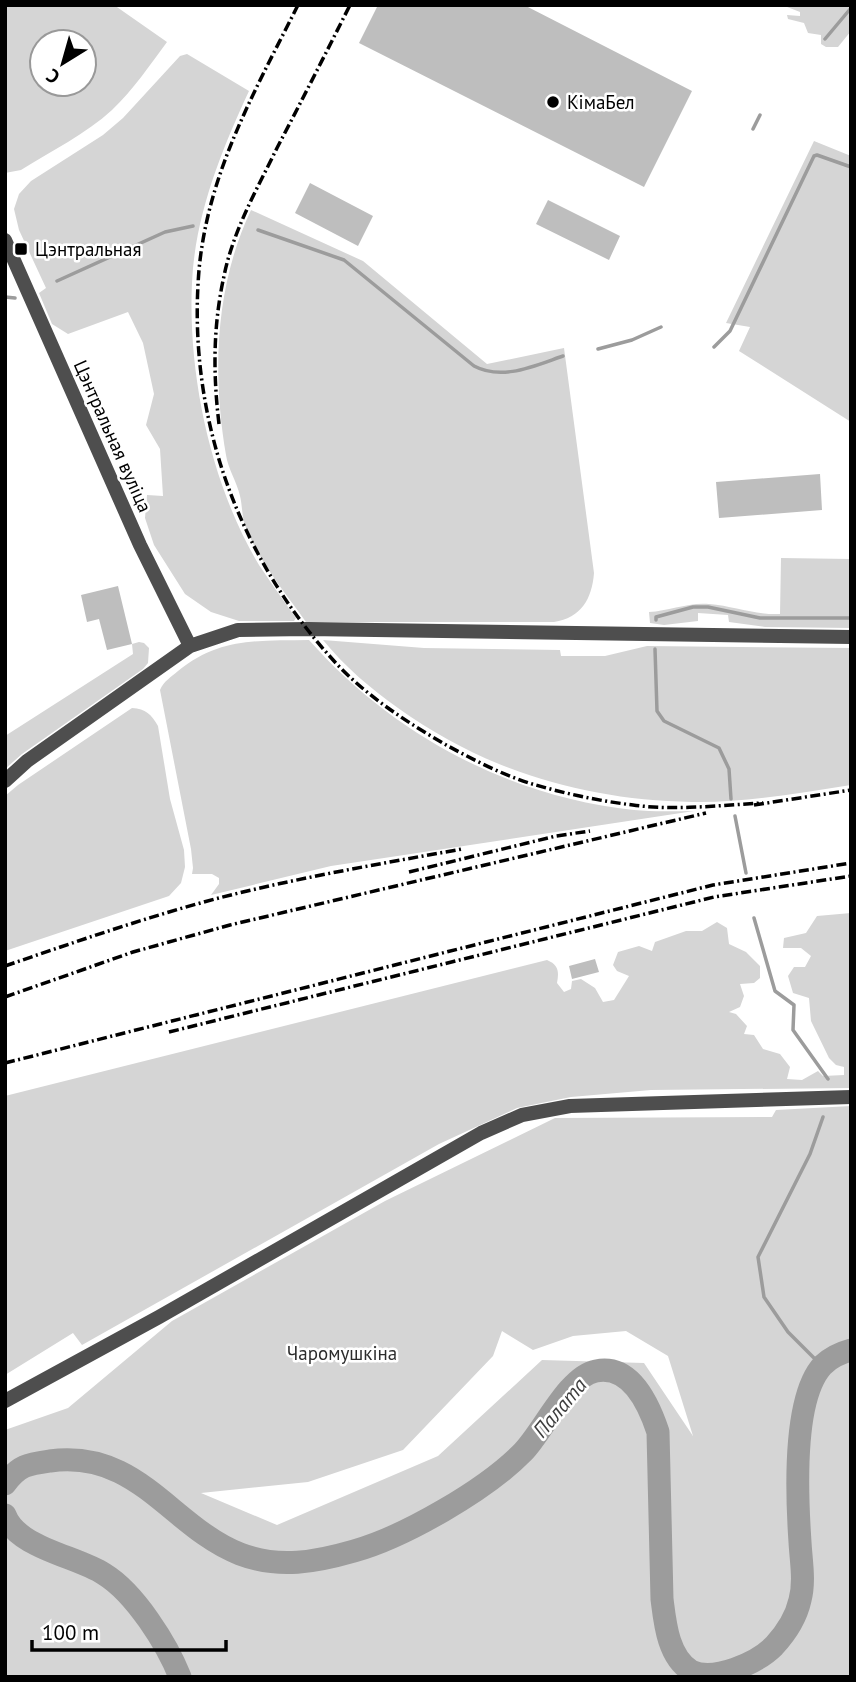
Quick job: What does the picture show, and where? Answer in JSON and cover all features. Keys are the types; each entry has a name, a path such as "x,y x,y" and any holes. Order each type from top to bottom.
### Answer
{"street":[{"name":"Цэнтральная вуліца","path":"5,240 140,545 190,646"},
{"path":"5,781 27,761 190,646 238,630 851,637"},
{"path":"5,1401 159,1317 461,1144 522,1115 570,1106 851,1097"}],"green space":[{"path":"5,5 114,5 167,42 127,94 102,119 21,170 5,173"},
{"path":"782,5 851,5 851,31 838,47 826,47 821,44 821,35 808,33 804,23 788,19 787,15 800,16 800,12"},
{"path":"187,54 249,91 221,155 201,222 193,268 193,343 204,421 226,497 259,565 296,618 294,621 239,621 211,612 185,594 154,545 145,518 147,495 163,496 160,449 146,425 154,394 143,343 128,312 68,334 52,324 39,293 46,288 19,230 14,209 19,194 31,181 103,135 123,118 180,56"},
{"path":"814,141 851,156 851,422 739,351 750,327 726,323"},
{"path":"251,210 363,261 487,364 564,348 594,573 588,599 578,612 554,622 306,622 271,574 249,535 239,491 227,460 222,424 218,361 224,299 239,239"},
{"path":"781,558 851,559 851,628 765,627 729,622 728,615 698,613 698,621 664,625 650,623 649,612 687,605 718,605 780,614"},
{"path":"309,640 342,674 415,732 498,775 542,791 588,803 642,811 694,811 331,866 211,895 219,884 219,878 212,874 192,874 191,849 160,690 178,671 209,652 256,641"},
{"path":"323,640 424,648 560,650 561,656 605,656 647,646 851,648 851,785 752,799 692,802 613,795 538,778 501,765 431,730 368,685"},
{"path":"139,642 149,648 148,663 143,669 22,754 5,769 5,736 133,654 132,644"},
{"path":"132,708 148,713 158,726 170,799 184,850 185,867 181,883 169,896 5,951 5,796"},
{"path":"851,913 851,1088 651,1090 571,1097 517,1108 439,1144 82,1345 73,1333 5,1375 5,1096 547,960 556,967 557,983 564,992 571,989 572,981 581,979 595,988 603,1002 614,1000 629,976 617,971 613,965 618,952 639,946 652,951 655,942 686,931 702,931 717,922 727,928 729,944 746,952 760,966 760,978 754,983 740,984 744,996 740,1007 729,1012 736,1014 747,1026 744,1034 754,1035 763,1049 780,1054 790,1067 787,1079 802,1080 818,1071 823,1076 844,1075 844,1067 836,1065 829,1058 811,1021 809,998 793,993 788,976 794,967 805,967 811,956 801,948 783,948 784,938 806,933 817,916"},
{"name":"Чаромушкіна","path":"851,1106 851,1677 5,1677 5,1430 68,1408 172,1321 385,1201 555,1118 772,1117 776,1110","holes":["502,1331 533,1350 573,1336 626,1331 668,1356 693,1436 644,1363 542,1360 438,1456 277,1525 201,1493 308,1482 403,1450 493,1356"]}],"building":[{"path":"378,5 524,5 692,91 644,187 359,43"},
{"path":"310,183 373,216 358,246 295,213"},
{"path":"548,200 620,236 609,260 536,224"},
{"path":"820,474 822,510 719,518 716,482"},
{"path":"118,586 132,644 107,650 99,619 87,622 81,595"},
{"path":"595,959 599,972 572,979 569,966"}],"waterway":[{"path":"825,39 851,8"},
{"path":"753,129 760,115"},
{"path":"714,347 730,331 814,156 851,167"},
{"path":"57,281 165,232 193,226"},
{"path":"258,230 344,260 474,366 507,372 529,368 563,356"},
{"path":"5,297 15,298"},
{"path":"598,349 632,340 661,327"},
{"path":"656,620 656,617 693,607 708,607 760,618 851,618"},
{"path":"655,649 657,711 664,721 719,748 729,769 731,799"},
{"path":"735,816 746,873"},
{"path":"754,918 775,991 794,1005 793,1030 828,1079"},
{"path":"822,1366 788,1332 764,1297 758,1257 810,1154 823,1117"},
{"name":"Палата","path":"5,1484 20,1469 30,1465 81,1460 107,1467 131,1478 216,1542 240,1554 283,1563 326,1558 374,1544 420,1524 488,1482 523,1452 576,1383 596,1371 608,1371 629,1380 637,1389 658,1432 662,1599 666,1629 683,1665 700,1674 711,1674 735,1669 757,1659 783,1636 796,1613 802,1586 798,1475 801,1424 806,1400 813,1380 823,1365 851,1350"},
{"name":"Палата","path":"5,1515 22,1536 104,1574 127,1593 149,1620 180,1677"}],"railway":[{"path":"298,5 250,101 223,166 212,199 199,270 197,324 201,377 211,429 226,480 245,529 270,575 300,620 346,674 418,728 488,766 542,787 649,807 682,808 763,803"},
{"path":"219,424 215,368 216,332 228,259 254,195 350,5"},
{"path":"754,805 851,790"},
{"path":"5,997 133,952 230,925 706,813"},
{"path":"409,872 556,836 590,831"},
{"path":"5,966 136,922 245,891 462,849"},
{"path":"5,1063 713,885 851,863"},
{"path":"169,1032 714,897 851,876"}],"place":[{"name":"КімаБел","path":"553,102"},
{"name":"Цэнтральная","path":"21,249"}]}
